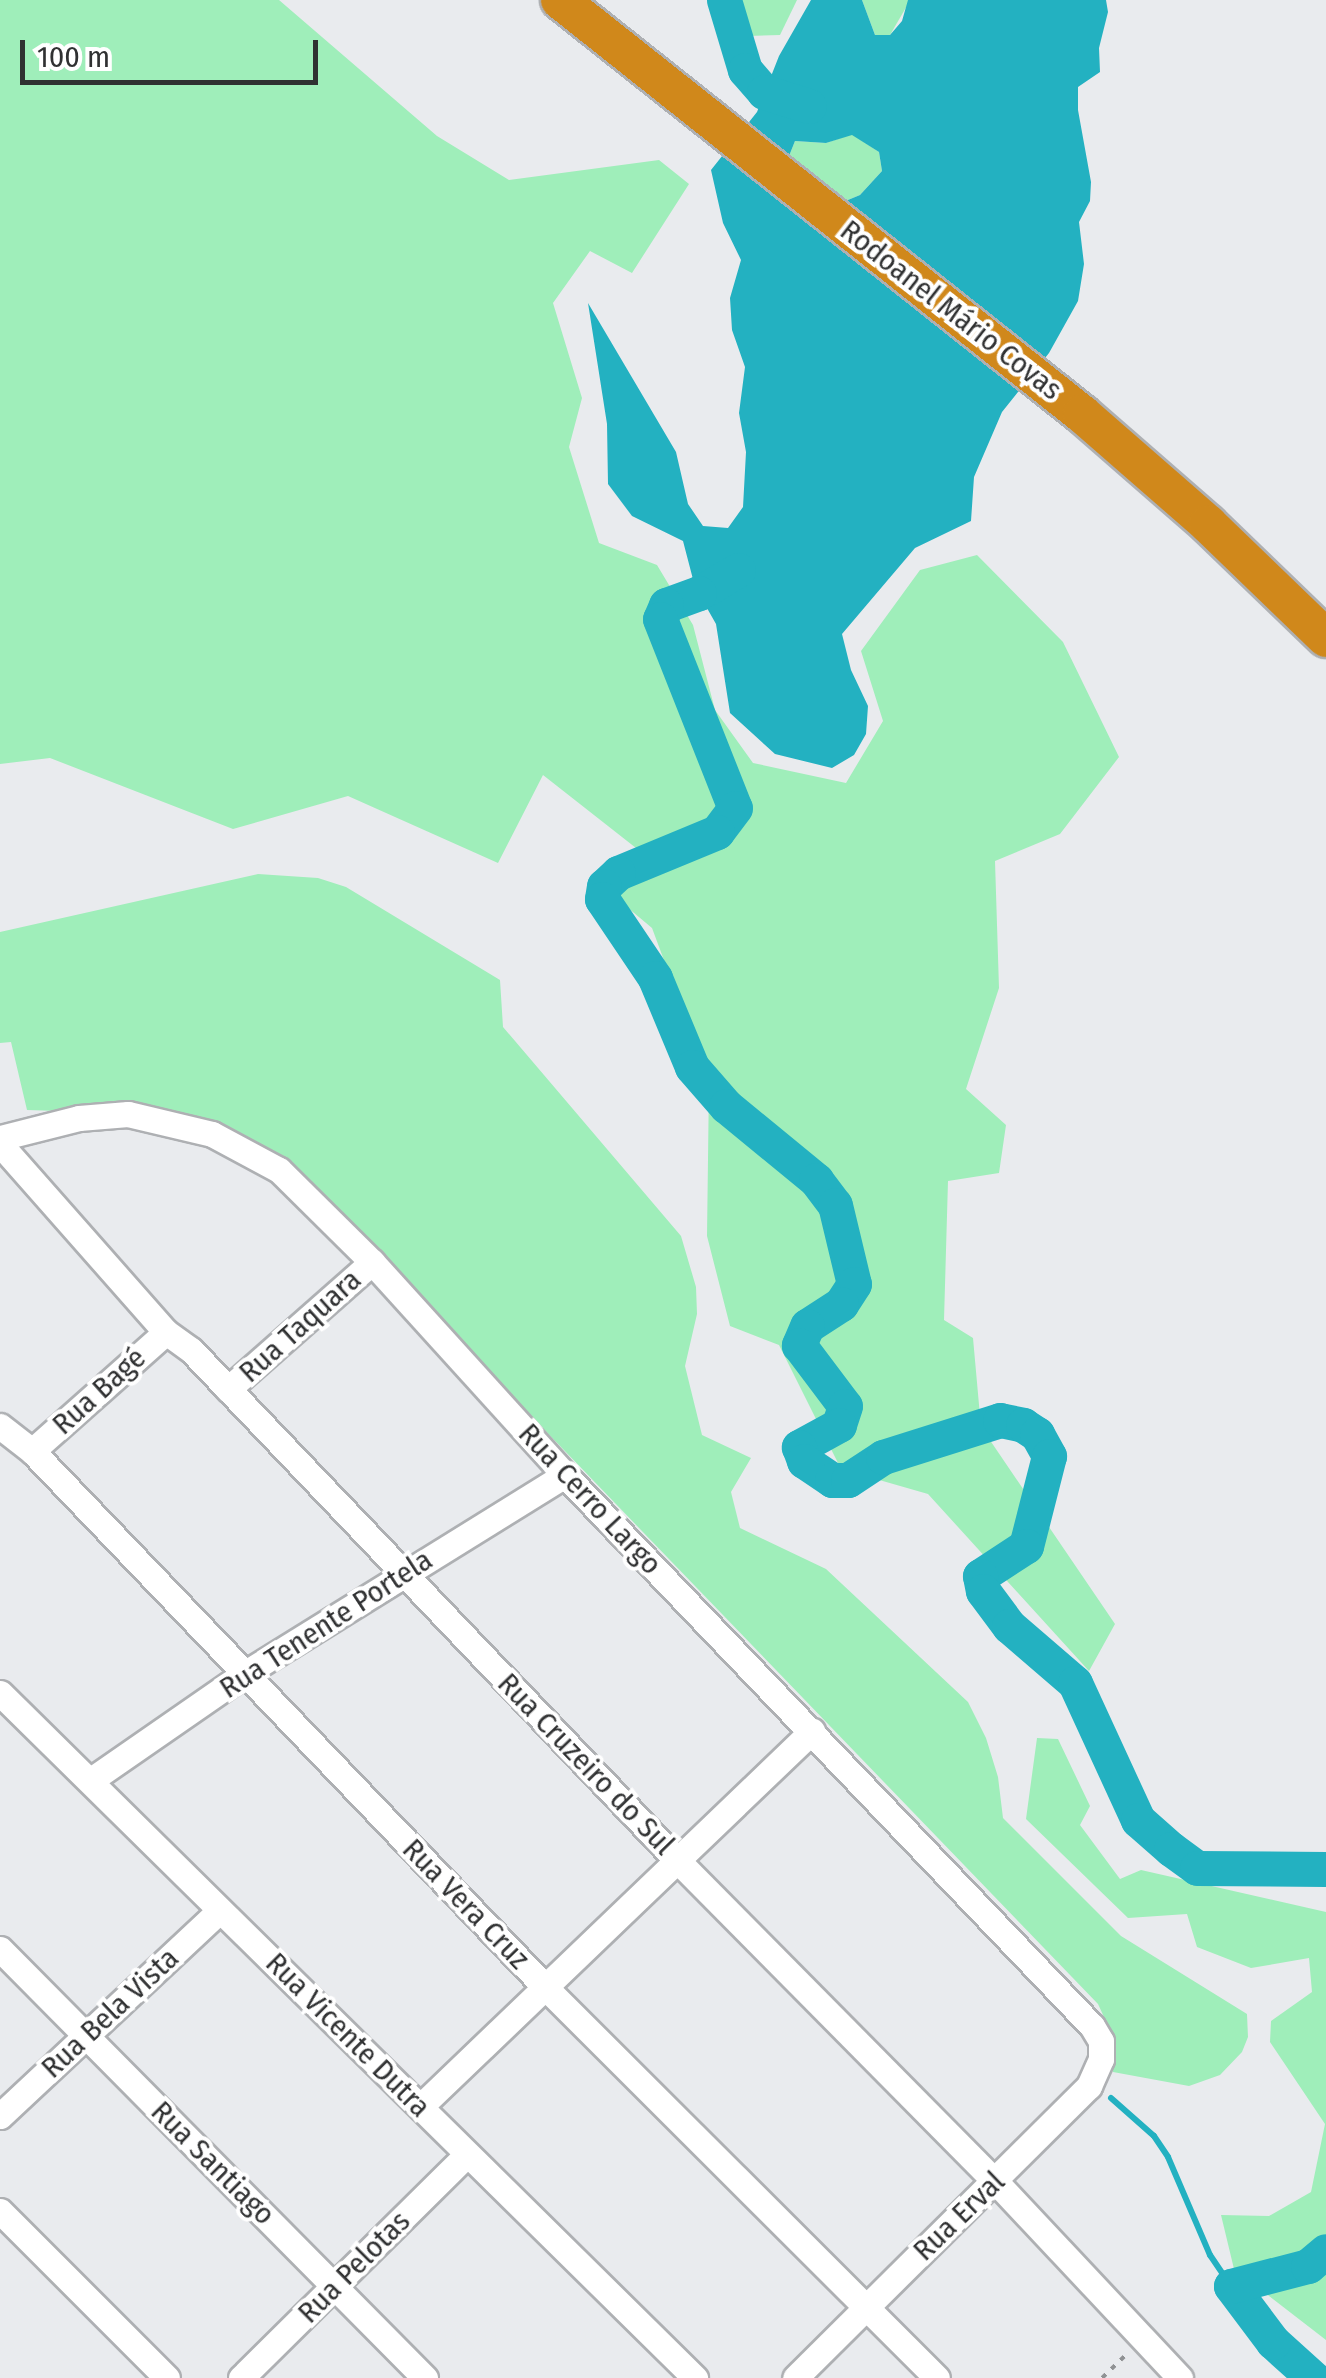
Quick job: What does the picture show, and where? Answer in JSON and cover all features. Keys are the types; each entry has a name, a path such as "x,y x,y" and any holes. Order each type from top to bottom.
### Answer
{"highway":[{"name":"Rodoanel Mário Covas","path":"560,0 1082,414 1208,524 1326,638"}],"street":[{"name":"Rua Cerro Largo","path":"0,1141 79,1118 128,1114 178,1122 238,1144 279,1170 372,1262 565,1474 1070,1999 1101,2042"},
{"name":"Rua Cruzeiro do Sul","path":"0,1141 166,1332 191,1350 678,1860 996,2182 1180,2378"},
{"name":"Rua Taquara","path":"228,1390 372,1262"},
{"name":"Rua Bagé","path":"32,1451 166,1332"},
{"name":"Rua Vera Cruz","path":"0,1426 32,1451 546,1988 868,2304 937,2378"},
{"name":"Rua Tenente Portela","path":"90,1780 244,1674 565,1474"},
{"name":"Rua Vicente Dutra","path":"0,1694 695,2378"},
{"path":"420,2106 812,1730"},
{"name":"Rua Bela Vista","path":"0,2116 220,1910"},
{"name":"Rua Santiago","path":"0,1949 425,2378"},
{"name":"Rua Erval","path":"795,2378 996,2182 1088,2086 1101,2059 1101,2042"},
{"name":"Rua Pelotas","path":"241,2378 466,2155"},
{"path":"0,2211 167,2378"}],"path":[{"path":"1102,2378 1143,2338"}],"green space":[{"path":"0,0 279,0 437,136 509,180 659,160 689,184 632,273 590,251 553,303 582,398 569,447 599,543 657,565 693,625 715,710 753,763 846,783 883,721 861,651 920,570 977,555 1063,642 1119,757 1060,834 995,861 999,988 966,1089 1006,1125 999,1173 948,1181 944,1320 973,1338 981,1427 1115,1624 1089,1671 928,1494 841,1469 779,1345 730,1326 707,1236 709,1081 652,928 615,897 636,848 543,775 498,863 348,796 233,829 50,758 0,764"},
{"path":"733,0 797,0 780,35 747,36"},
{"path":"862,0 908,0 908,4 890,35 875,35"},
{"path":"852,134 879,152 882,171 860,195 807,217 782,202 777,186 795,141 826,143"},
{"path":"258,874 318,878 346,887 500,980 503,1027 681,1236 696,1287 697,1314 685,1366 702,1435 751,1458 731,1492 740,1528 826,1569 968,1702 986,1738 998,1777 1003,1818 1121,1936 1247,2014 1248,2037 1242,2052 1220,2075 1189,2086 1113,2072 1110,2030 1098,2004 290,1166 91,1112 27,1110 11,1042 0,1043 0,932"},
{"path":"1037,1738 1058,1739 1090,1806 1080,1825 1120,1879 1141,1870 1326,1912 1326,2340 1234,2269 1221,2215 1269,2216 1311,2192 1325,2124 1270,2042 1271,2021 1312,1992 1309,1958 1251,1968 1197,1947 1187,1914 1128,1918 1026,1819"}],"water":[{"path":"811,0 862,0 875,35 890,35 902,21 908,0 1106,0 1108,12 1099,48 1100,72 1078,87 1078,110 1091,182 1090,201 1079,222 1084,264 1078,301 1049,353 1002,412 974,477 971,521 915,548 842,634 851,670 868,706 866,734 854,755 832,768 775,754 730,713 716,624 695,587 683,541 632,516 608,484 607,424 588,303 676,452 688,504 703,526 728,528 743,507 746,452 739,413 745,367 732,330 730,298 741,260 723,223 711,170 757,112 779,56","holes":["852,135 879,152 882,171 860,195 807,217 782,202 777,186 795,141 826,143"]}],"waterway":[{"path":"724,0 745,70 764,92 809,106"},
{"path":"738,570 699,593 666,605 660,619 735,808 717,832 618,873 604,886 602,899 655,978 692,1067 726,1106 816,1180 835,1205 854,1284 841,1304 807,1326 799,1345 845,1406 839,1425 799,1447 804,1461 832,1480 848,1480 883,1457 1000,1420 1023,1425 1037,1434 1049,1456 1026,1546 980,1576 983,1591 1009,1626 1075,1683 1138,1820 1171,1849 1197,1868 1326,1869"},
{"path":"1111,2098 1154,2136 1168,2157 1210,2255 1231,2286"},
{"path":"1313,2378 1273,2342 1231,2286 1308,2266 1326,2251"}]}
